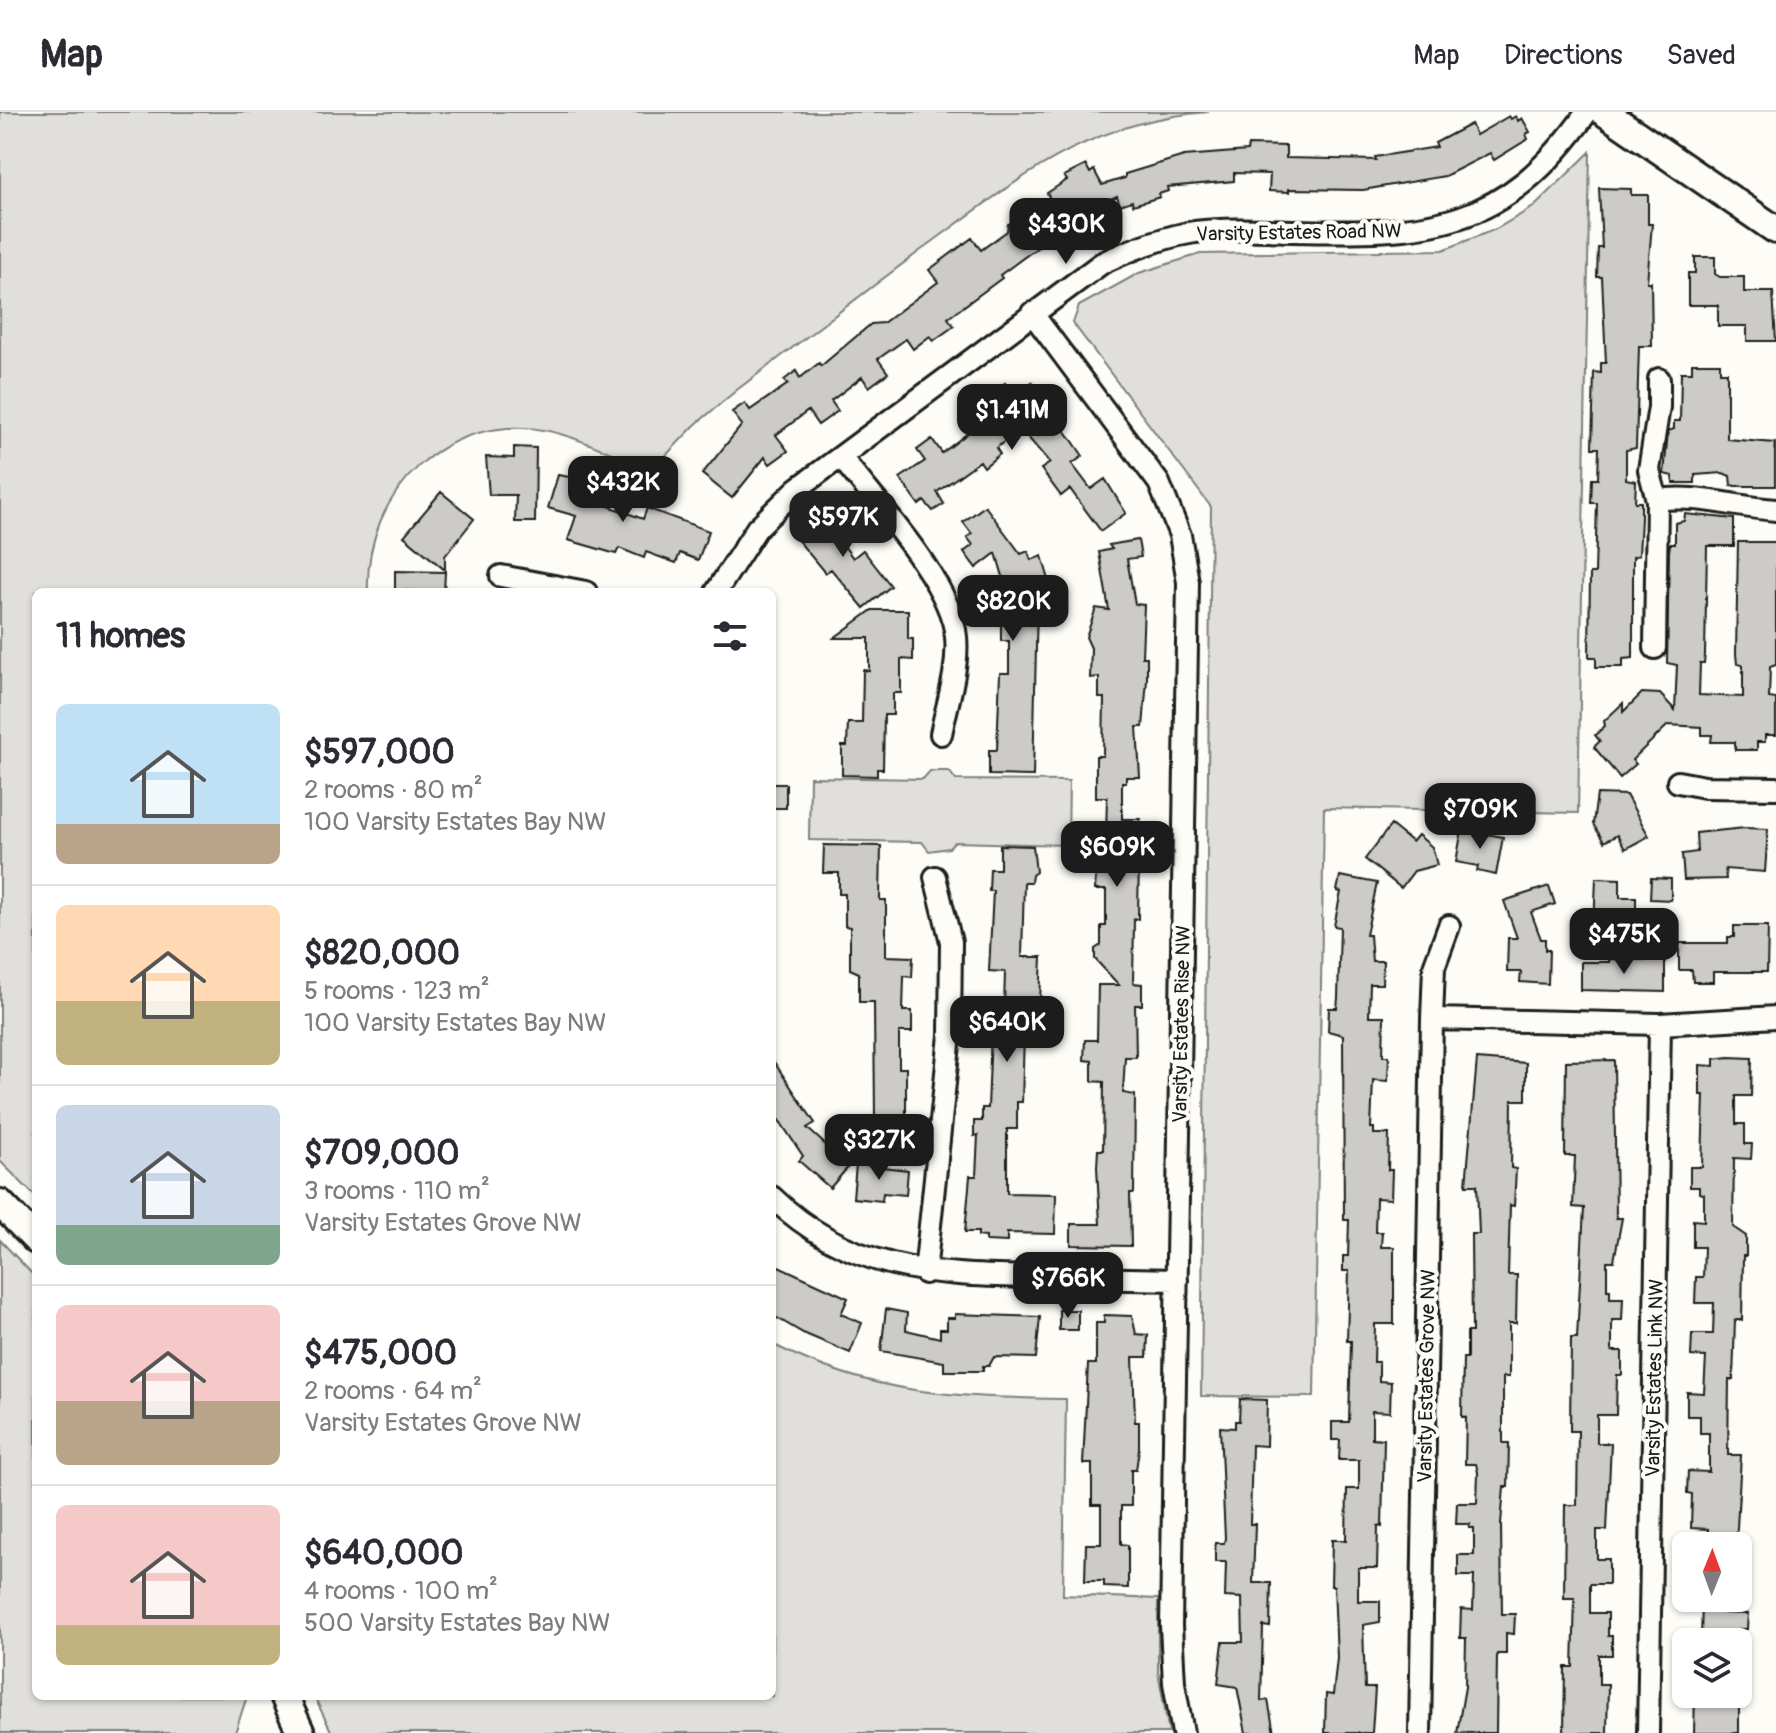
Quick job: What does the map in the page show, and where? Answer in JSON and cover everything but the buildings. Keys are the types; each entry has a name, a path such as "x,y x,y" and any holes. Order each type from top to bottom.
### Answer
{"street":[{"name":"Varsity Estates Road NW","path":"718,588 741,549 764,520 841,457 1102,263 1176,236 1223,230 1400,232 1464,216 1509,193 1541,168 1587,112"},
{"path":"1604,112 1776,230"},
{"name":"Varsity Estates Rise NW","path":"1032,313 1159,483 1180,535 1185,559 1188,598 1171,1626 1174,1683 1183,1733"},
{"path":"1655,648 1657,500 1649,470 1658,421 1659,379"},
{"path":"841,457 938,585 951,611 956,654 941,734"},
{"path":"1657,500 1687,496 1727,506 1776,510"},
{"path":"501,576 565,588"},
{"path":"1678,782 1705,787 1776,788"},
{"path":"925,1273 950,1035 951,942 935,877"},
{"name":"Varsity Estates Grove NW","path":"1420,1733 1432,1019 1434,967 1449,926"},
{"path":"1432,1019 1660,1024 1776,1017"},
{"name":"Varsity Estates Link NW","path":"1648,1733 1660,1024"},
{"path":"776,1200 810,1228 851,1251 893,1267 925,1273 1177,1280"},
{"path":"0,1203 32,1236"},
{"path":"286,1700 301,1733"}],"shaded area":[{"path":"0,112 1208,112 1166,117 1093,139 1028,174 932,242 738,389 695,425 652,470 588,443 549,431 512,428 477,433 446,446 419,466 397,492 380,522 370,556 368,588 32,588 32,1193 0,1161"},
{"path":"1590,152 1578,813 1324,808 1314,1397 1201,1396 1211,507 1073,323 1079,306 1139,273 1200,254 1443,250 1496,229 1535,206"},
{"path":"930,771 949,771 956,780 1069,781 1068,845 955,842 949,848 929,851 922,842 809,840 810,777 923,779"},
{"path":"0,1240 32,1274 32,1700 246,1700 235,1733 0,1733"},
{"path":"776,1346 810,1361 881,1384 987,1397 1066,1399 1063,1595 1158,1599 1158,1671 1169,1733 332,1733 316,1700 776,1700"}]}
